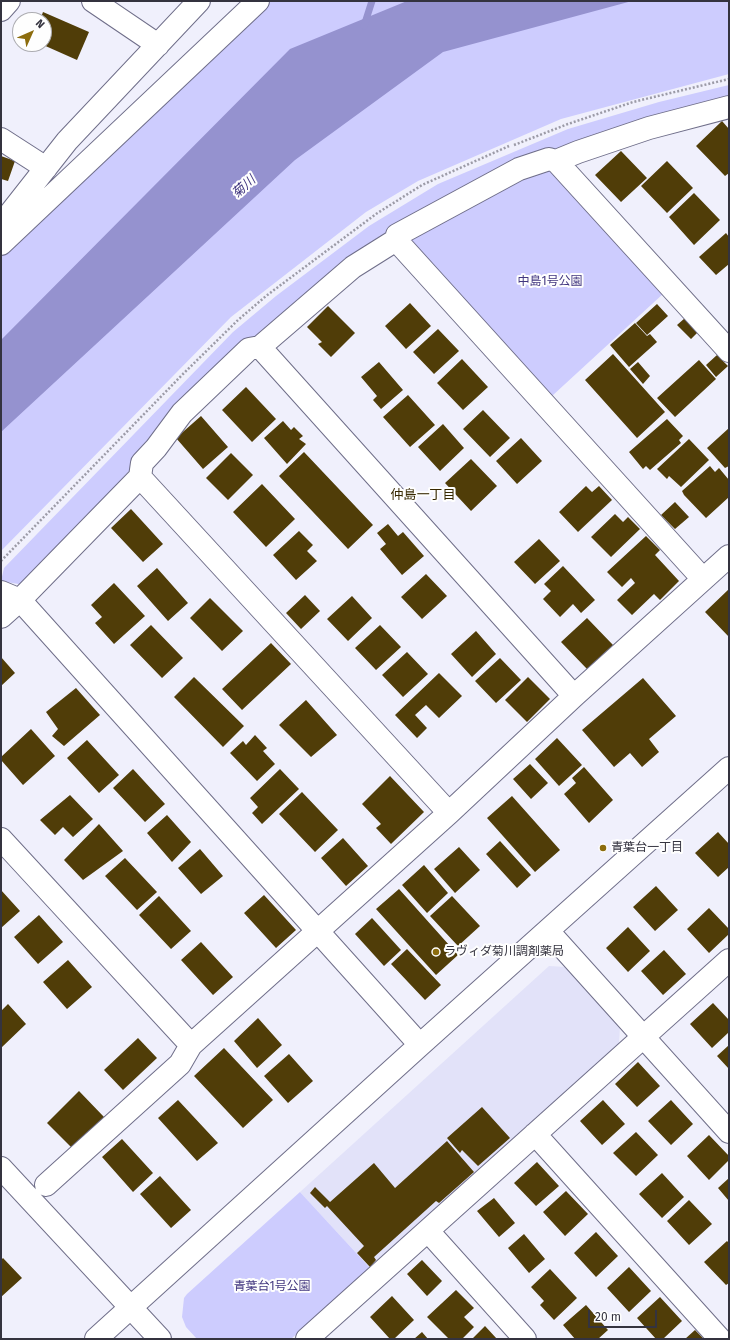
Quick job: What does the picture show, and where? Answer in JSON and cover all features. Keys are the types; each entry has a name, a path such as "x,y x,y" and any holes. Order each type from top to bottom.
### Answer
{"street":[{"path":"1,10 9,1"},
{"path":"94,1 158,45"},
{"path":"1,225 66,141 199,1"},
{"path":"1,244 258,1"},
{"path":"556,161 649,128 729,107"},
{"path":"1,139 46,168"},
{"path":"1,617 11,596 140,477 142,463 156,448 182,413 249,349 260,347 353,267 396,240 397,235 519,169 549,159 556,161 729,351"},
{"path":"396,240 703,579"},
{"path":"260,347 574,696"},
{"path":"140,477 449,813"},
{"path":"46,1185 180,1064 191,1045 449,813 574,696 729,556"},
{"path":"11,596 420,1044"},
{"path":"96,1339 420,1044 729,768"},
{"path":"1,839 191,1045"},
{"path":"548,931 729,1132"},
{"path":"316,1336 428,1231 729,960"},
{"path":"535,1134 720,1339"},
{"path":"1,1168 160,1339"},
{"path":"428,1231 525,1339"}],"shaded area":[{"path":"549,966 566,967 620,1026 619,1044 370,1268 300,1192"}],"green space":[{"path":"258,1 729,1 729,74 561,119 418,181 366,212 231,317 1,551 1,245"},
{"path":"729,85 729,99 647,120 366,251 153,445 24,585 1,581 4,568 233,332 276,296 369,226 438,184 568,129 659,102"},
{"name":"中島1号公園","path":"547,164 664,293 552,396 406,235"},
{"name":"青葉台1号公園","path":"300,1192 370,1268 291,1339 197,1339 186,1327 182,1317 184,1298"}],"water":[{"name":"菊川","path":"407,1 632,1 443,52 295,160 1,432 1,340 290,49"}],"building":[{"path":"52,16 89,32 77,60 52,49"},
{"path":"722,121 729,129 729,173 725,176 696,146"},
{"path":"621,151 647,178 621,202 595,175"},
{"path":"1,156 15,161 8,181 1,179"},
{"path":"667,161 693,188 667,213 641,186"},
{"path":"694,193 720,220 694,245 669,217"},
{"path":"726,233 729,237 729,264 716,275 699,257"},
{"path":"410,303 431,326 406,349 385,326"},
{"path":"657,304 668,316 647,335 636,323"},
{"path":"328,306 355,333 331,357 318,344 322,342 307,327"},
{"path":"685,318 698,332 691,339 677,325"},
{"path":"635,323 647,336 650,334 657,342 629,367 610,345"},
{"path":"438,329 459,351 434,374 413,352"},
{"path":"613,354 665,412 637,438 585,380"},
{"path":"717,355 728,366 716,377 706,365"},
{"path":"462,359 488,387 463,410 437,383"},
{"path":"699,360 716,379 675,417 657,398"},
{"path":"379,362 403,390 381,409 373,400 377,396 361,377"},
{"path":"638,362 650,376 643,384 630,369"},
{"path":"246,387 276,419 252,442 222,410"},
{"path":"408,395 435,425 410,447 383,417"},
{"path":"483,410 510,438 490,457 463,429"},
{"path":"201,416 228,447 203,469 176,438"},
{"path":"667,419 683,436 679,440 681,443 650,470 646,466 643,469 629,452"},
{"path":"283,421 291,430 294,427 303,436 299,439 306,444 287,464 264,438"},
{"path":"443,424 464,448 440,471 418,447"},
{"path":"729,428 729,466 725,468 707,448"},
{"path":"521,438 542,461 517,484 496,461"},
{"path":"689,439 709,460 681,487 669,476 667,479 657,469"},
{"path":"304,452 373,525 348,549 279,476"},
{"path":"231,453 253,475 228,500 206,478"},
{"path":"471,459 497,486 471,511 445,483"},
{"path":"710,466 715,472 719,468 729,480 729,497 706,518 682,491"},
{"path":"262,484 295,519 266,547 233,512"},
{"path":"586,486 592,492 599,486 612,500 578,532 559,512"},
{"path":"675,502 689,517 675,529 661,515"},
{"path":"131,509 163,544 143,562 111,528"},
{"path":"615,514 623,522 628,517 640,529 611,557 591,537"},
{"path":"388,524 398,536 403,532 424,556 402,575 380,549 386,544 377,533"},
{"path":"299,531 313,545 307,551 317,561 296,580 273,555"},
{"path":"646,536 660,550 655,555 679,581 660,600 654,594 632,615 617,600 635,583 631,578 622,587 607,572"},
{"path":"539,539 560,561 535,584 514,562"},
{"path":"563,566 595,600 581,613 573,604 560,617 543,599 551,591 544,584"},
{"path":"157,568 188,603 168,621 137,586"},
{"path":"426,574 447,596 422,619 401,597"},
{"path":"114,583 145,616 114,644 95,623 102,617 91,605"},
{"path":"729,589 729,637 705,612"},
{"path":"305,595 320,611 301,629 286,613"},
{"path":"352,596 372,618 348,641 327,619"},
{"path":"210,598 243,631 222,651 190,618"},
{"path":"587,618 613,645 587,669 561,642"},
{"path":"151,625 183,658 162,678 130,645"},
{"path":"380,625 401,647 376,670 355,648"},
{"path":"476,631 496,654 472,677 451,654"},
{"path":"271,643 291,664 242,710 222,689"},
{"path":"407,652 428,674 403,697 382,675"},
{"path":"1,657 15,673 1,686"},
{"path":"500,658 521,680 496,703 475,681"},
{"path":"439,673 462,696 439,718 426,705 415,715 427,728 417,738 395,715"},
{"path":"194,677 244,726 223,747 174,697"},
{"path":"528,677 550,699 527,722 505,700"},
{"path":"643,678 676,716 649,739 659,752 642,767 630,753 614,767 582,730"},
{"path":"76,688 100,715 64,746 52,736 58,729 46,712"},
{"path":"306,700 337,735 311,757 279,725"},
{"path":"31,729 55,756 23,785 1,760 1,757"},
{"path":"255,735 267,748 263,751 275,764 257,781 230,753 243,741 246,745"},
{"path":"557,738 582,765 559,786 535,759"},
{"path":"87,740 119,775 99,793 67,758"},
{"path":"530,764 548,783 531,799 513,779"},
{"path":"584,767 613,800 589,823 564,794 576,783 572,778"},
{"path":"133,769 165,804 145,822 113,788"},
{"path":"280,769 299,789 262,824 252,813 258,807 250,798"},
{"path":"390,776 424,812 391,844 376,828 381,824 362,804"},
{"path":"302,792 338,830 315,852 279,814"},
{"path":"70,795 93,819 73,837 63,827 55,835 40,820"},
{"path":"512,796 560,850 535,872 487,818"},
{"path":"167,815 191,842 172,862 147,833"},
{"path":"99,824 123,851 83,880 64,860"},
{"path":"718,832 729,844 729,867 718,877 695,853"},
{"path":"343,838 368,866 346,886 321,858"},
{"path":"500,841 531,875 517,888 486,854"},
{"path":"459,847 480,870 455,893 434,869"},
{"path":"200,849 223,876 201,894 178,868"},
{"path":"125,858 157,892 137,910 105,876"},
{"path":"424,865 448,893 427,913 402,885"},
{"path":"656,886 678,910 655,931 633,907"},
{"path":"399,889 458,955 436,975 376,909"},
{"path":"1,890 20,911 1,928"},
{"path":"264,895 296,930 276,948 244,913"},
{"path":"159,896 191,931 171,949 139,915"},
{"path":"452,896 480,926 458,946 430,916"},
{"path":"709,908 729,929 729,934 709,953 687,929"},
{"path":"39,915 63,942 38,964 14,937"},
{"path":"372,918 401,950 384,966 355,934"},
{"path":"628,927 650,951 628,972 606,948"},
{"path":"201,942 233,977 213,995 181,960"},
{"path":"407,949 441,985 425,1000 391,964"},
{"path":"664,950 686,974 663,995 641,971"},
{"path":"68,960 92,987 67,1009 43,982"},
{"path":"713,1003 729,1020 729,1032 712,1048 690,1024"},
{"path":"8,1004 26,1024 1,1048 1,1011"},
{"path":"258,1018 282,1045 257,1068 234,1041"},
{"path":"138,1038 157,1058 123,1090 104,1070"},
{"path":"729,1045 729,1069 717,1056"},
{"path":"224,1048 273,1100 243,1128 194,1076"},
{"path":"289,1054 313,1081 288,1103 264,1076"},
{"path":"638,1062 660,1086 637,1107 615,1084"},
{"path":"79,1091 104,1117 72,1148 47,1123"},
{"path":"178,1100 218,1143 197,1161 158,1118"},
{"path":"603,1100 625,1124 602,1145 580,1121"},
{"path":"671,1100 693,1124 671,1145 648,1121"},
{"path":"482,1107 510,1138 478,1166 462,1150 460,1153 447,1138"},
{"path":"636,1132 658,1155 636,1176 613,1153"},
{"path":"709,1135 729,1156 729,1160 709,1180 687,1156"},
{"path":"122,1139 153,1173 133,1192 102,1157"},
{"path":"447,1141 474,1172 439,1203 436,1201 374,1257 376,1260 370,1267 357,1253 364,1246 327,1206 325,1208 310,1193 315,1187 330,1202 374,1163 395,1188"},
{"path":"537,1162 559,1186 536,1206 514,1183"},
{"path":"662,1173 684,1197 662,1218 639,1194"},
{"path":"160,1176 191,1210 171,1228 140,1194"},
{"path":"729,1178 729,1201 718,1188"},
{"path":"566,1191 588,1214 565,1236 543,1212"},
{"path":"494,1198 515,1223 499,1237 477,1211"},
{"path":"689,1200 712,1224 689,1245 667,1221"},
{"path":"596,1232 618,1256 596,1277 574,1253"},
{"path":"524,1234 545,1259 529,1273 508,1248"},
{"path":"727,1241 729,1243 729,1283 726,1285 704,1262"},
{"path":"3,1258 22,1278 1,1297 1,1260"},
{"path":"422,1260 442,1281 427,1296 407,1274"},
{"path":"629,1267 651,1291 629,1312 607,1288"},
{"path":"550,1269 577,1298 554,1320 540,1305 544,1301 531,1287"},
{"path":"456,1290 474,1308 464,1317 474,1327 462,1339 449,1339 427,1317"},
{"path":"392,1296 414,1320 394,1339 390,1339 370,1317"},
{"path":"660,1297 682,1321 663,1339 656,1339 637,1318"},
{"path":"586,1305 608,1330 598,1339 575,1339 563,1325"},
{"path":"485,1326 497,1339 472,1339"},
{"path":"695,1330 704,1339 685,1339"},
{"path":"422,1332 428,1339 414,1339"}],"waterway":[{"path":"364,26 372,1"}],"place":[{"name":"青葉台一丁目","path":"603,848"},
{"name":"ラヴィダ菊川調剤薬局","path":"436,952"}],"district":[{"name":"仲島一丁目","path":"423,495"}]}
